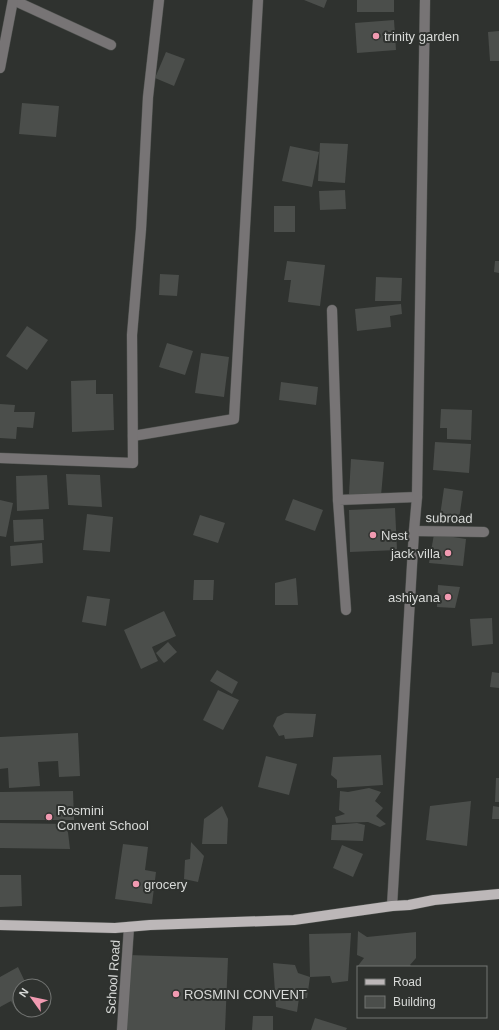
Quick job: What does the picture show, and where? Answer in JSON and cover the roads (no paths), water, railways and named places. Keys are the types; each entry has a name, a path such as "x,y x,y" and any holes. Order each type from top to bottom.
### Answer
{"main road":[{"path":"0,925 115,928 294,920 392,906 409,905 434,900 499,894"}],"street":[{"path":"0,68 13,0 111,45"},
{"path":"0,458 133,463 132,335 141,229 148,97 158,0"},
{"path":"133,436 234,419 258,0"},
{"path":"392,906 417,497 425,0"},
{"path":"332,310 338,500 346,610"},
{"path":"338,500 417,497"},
{"name":"subroad","path":"414,531 484,532"},
{"name":"School Road","path":"122,1030 129,927"}],"place":[{"name":"trinity garden","path":"376,36"},
{"name":"Nest","path":"373,535"},
{"name":"jack villa","path":"448,553"},
{"name":"ashiyana","path":"448,597"},
{"name":"Rosmini Convent School","path":"49,817"},
{"name":"grocery","path":"136,884"},
{"name":"ROSMINI CONVENT","path":"176,994"}]}
